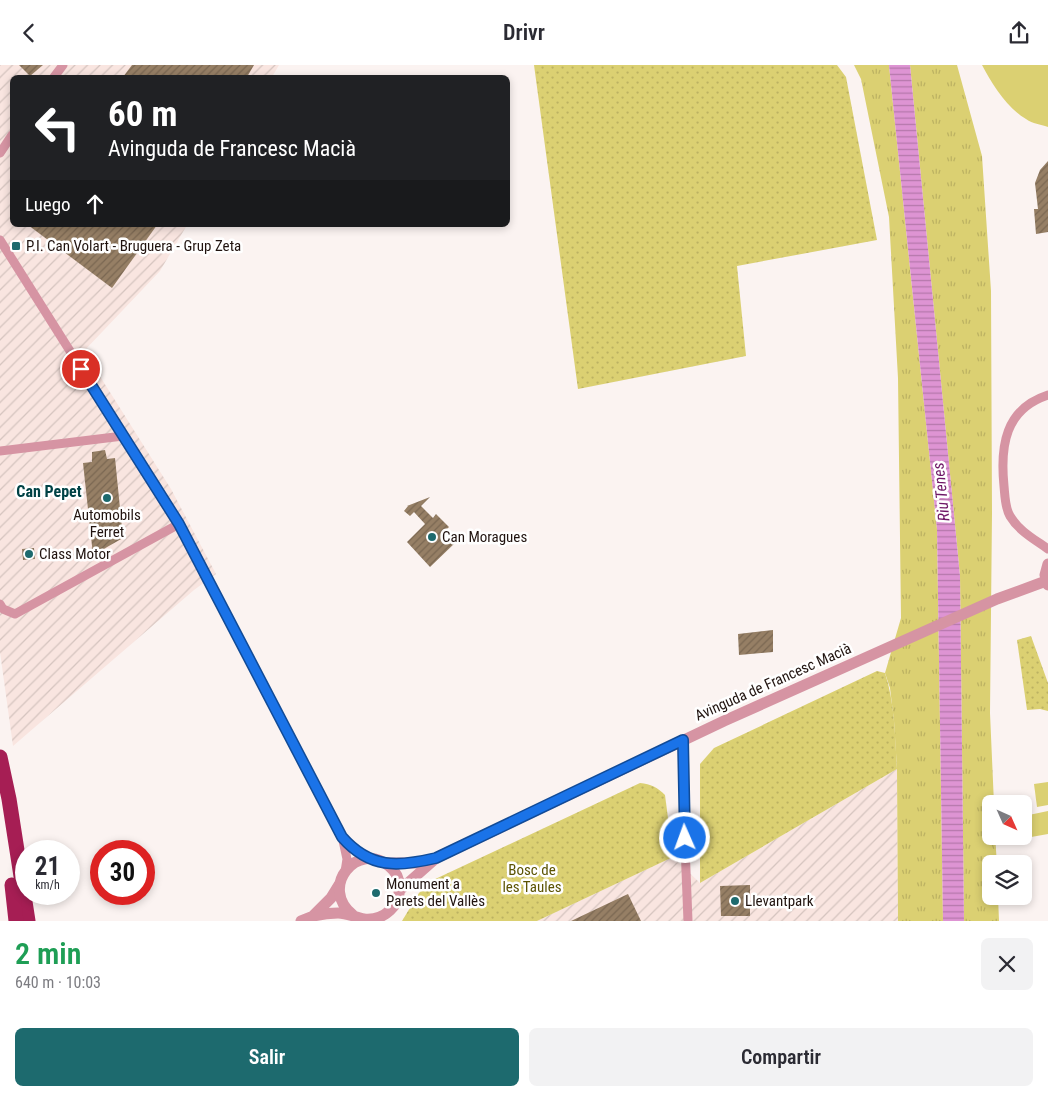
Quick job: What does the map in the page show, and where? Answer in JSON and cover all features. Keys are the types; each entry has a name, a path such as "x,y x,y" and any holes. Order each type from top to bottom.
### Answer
{"highway":[{"path":"0,757 28,921"},
{"path":"0,787 16,921"}],"street":[{"path":"0,153 10,138"},
{"path":"0,240 179,524 342,837 347,859 339,885 331,898 314,915 301,921"},
{"path":"1048,395 1038,398 1027,405 1012,421 1003,449 1003,475 1009,514 1016,525 1048,549"},
{"path":"0,451 123,436"},
{"path":"0,604 3,609 15,614 179,524"},
{"path":"1047,583 1045,575 1048,564"},
{"name":"Avinguda de Francesc Macià","path":"436,858 683,740 996,599 1047,583"},
{"path":"683,740 688,921"},
{"path":"342,837 353,849 370,859 385,863 417,863 436,858"},
{"path":"400,890 436,858"},
{"path":"344,872 355,863 370,859"},
{"path":"339,885 341,899 348,911 354,915 365,920 388,917 399,899 400,890 396,874 385,863"},
{"path":"314,915 340,913 354,915"}],"shaded area":[{"path":"0,65 279,65 273,75 10,75 10,227 186,227 160,271 84,351 171,489 216,574 194,590 13,746 0,652"},
{"path":"897,769 898,921 537,921 673,857 700,883"}],"green space":[{"path":"534,65 837,65 846,77 877,240 737,266 746,356 578,389"},
{"path":"854,65 889,65 937,529 943,921 898,921 897,769 890,688 885,673 901,618 898,378 889,217 861,79"},
{"path":"910,65 957,65 982,156 991,291 992,513 990,713 994,795 982,795 982,845 996,845 996,855 982,855 982,905 998,905 999,921 964,921 960,576"},
{"path":"982,65 1048,65 1048,127 1029,121 1013,109 995,88"},
{"path":"1031,636 1048,683 1048,711 1040,709 1027,710 1017,640"},
{"path":"877,671 885,673 891,697 897,769 700,883 700,764 714,748"},
{"path":"1048,782 1048,805 1037,807 1034,784"},
{"name":"Bosc de les Taules","path":"640,783 654,786 665,795 673,857 537,921 402,921 419,893 431,881"},
{"path":"1048,811 1048,834 1032,837 1032,814"}],"water":[{"name":"Riu Tenes","path":"889,65 910,65 960,576 964,921 943,921 937,529"}],"building":[{"path":"19,65 43,65 31,75"},
{"path":"132,65 254,65 248,75 124,75"},
{"path":"1048,161 1048,232 1036,234 1034,209 1038,209 1035,183 1040,170"},
{"path":"31,227 156,227 112,288"},
{"path":"105,450 107,459 115,458 123,538 93,555 83,463 92,462 92,452"},
{"name":"Can Moragues","path":"430,497 421,506 433,518 436,514 449,527 445,531 456,542 430,567 407,542 425,524 414,512 410,516 404,511 407,506"},
{"name":"Class Motor","path":"34,548 35,559 23,560 22,549"},
{"path":"773,630 773,652 739,655 738,634"},
{"name":"Llevantpark","path":"750,885 750,916 721,916 720,886"},
{"path":"628,894 641,921 571,921"}],"place":[{"name":"P.I. Can Volart - Bruguera - Grup Zeta","path":"16,246"},
{"name":"Automobils Ferret","path":"107,498"},
{"name":"Can Moragues","path":"432,537"},
{"name":"Class Motor","path":"29,554"},
{"name":"Monument a Parets del Vallès","path":"376,893"},
{"name":"Llevantpark","path":"735,901"}],"district":[{"name":"Can Pepet","path":"49,491"}],"route":[{"path":"81,369 179,524 342,837 353,849 370,859 385,863 417,863 436,858 683,740 685,838"}]}
